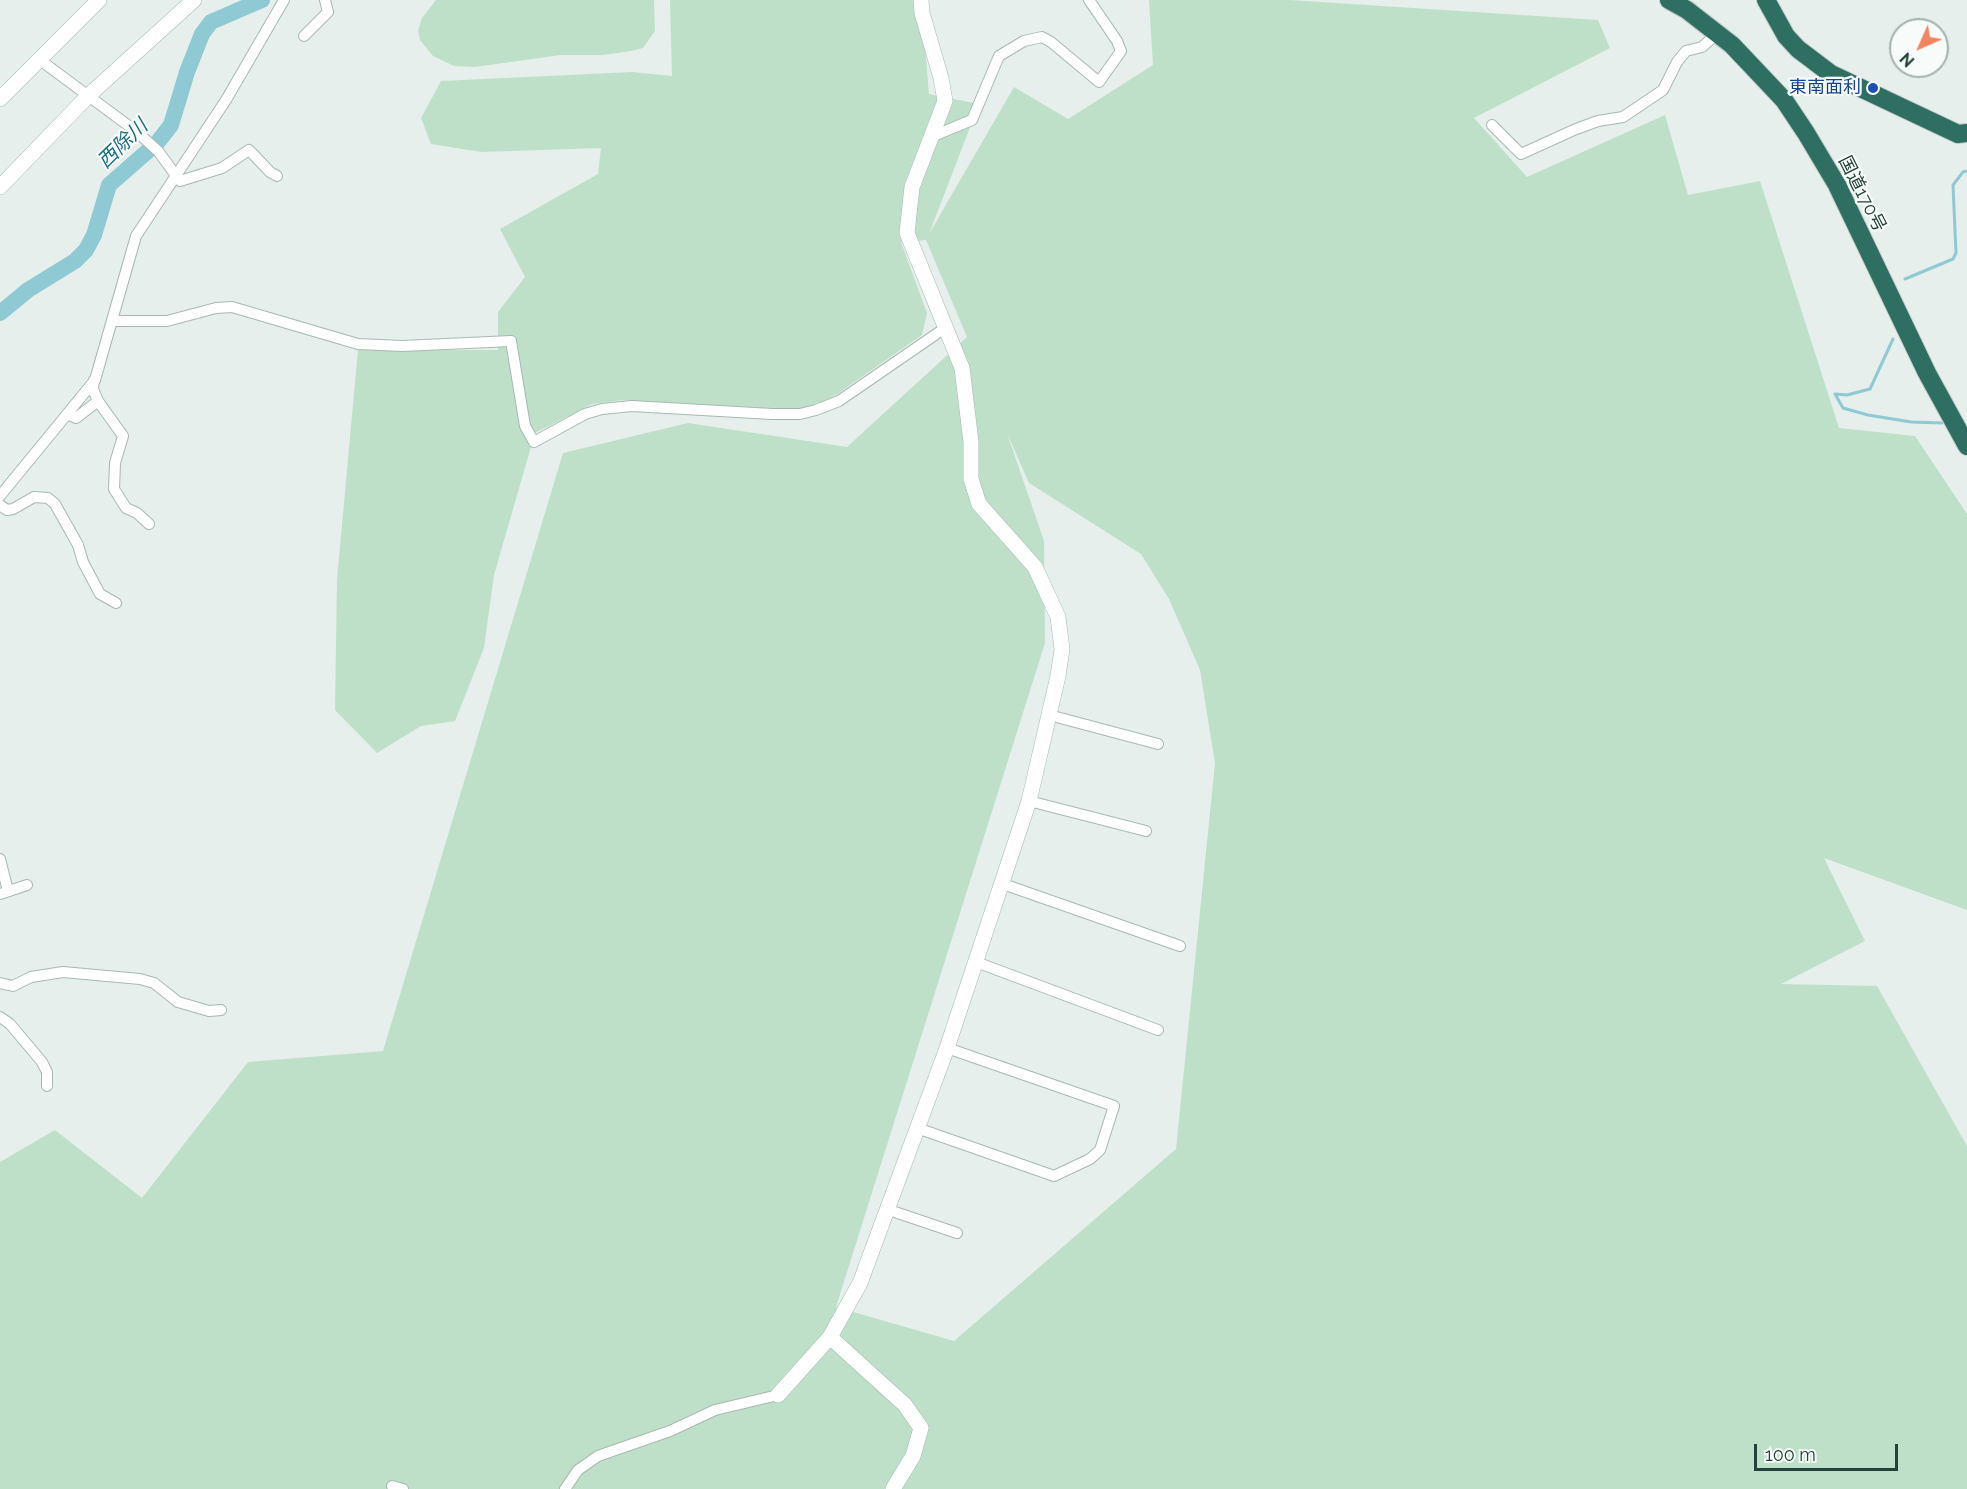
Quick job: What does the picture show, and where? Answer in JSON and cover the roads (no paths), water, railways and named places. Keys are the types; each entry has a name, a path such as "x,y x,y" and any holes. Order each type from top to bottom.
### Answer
{"highway":[{"name":"国道170号","path":"1669,0 1718,33 1777,92 1806,133 1837,185 1922,363 1967,446"},
{"path":"1766,0 1786,36 1798,49 1831,74 1958,134 1967,133"}],"street":[{"path":"0,99 40,60 71,25 99,0"},
{"path":"0,187 88,96 194,0"},
{"path":"149,524 118,500 114,480 123,436 98,401 93,389 94,380 136,236 226,100 284,0"},
{"path":"304,36 328,12 325,0"},
{"path":"565,1489 578,1470 598,1456 670,1431 715,1410 778,1395 830,1337 860,1283 947,1048 1029,801 1062,649 1058,617 1035,567 979,504 971,479 971,442 962,368 907,233 912,187 945,101 941,78 922,13 921,0"},
{"path":"933,136 972,120 999,57 1024,41 1042,37 1099,82 1121,51 1118,41 1089,0"},
{"path":"1492,125 1521,154 1598,121 1623,117 1663,90 1677,62 1686,51 1702,47 1718,33"},
{"path":"40,60 154,148 176,173 180,181 206,175 222,168 249,150 270,172 277,176"},
{"path":"112,321 166,321 216,308 232,307 328,338 358,344 402,346 511,341 525,426 534,442 585,414 602,409 632,406 772,414 800,414 816,410 839,400 945,328"},
{"path":"0,496 94,380"},
{"path":"67,414 76,418 98,401"},
{"path":"0,505 7,510 13,509 34,496 48,498 55,504 78,545 83,562 100,594 116,603"},
{"path":"1049,715 1158,744"},
{"path":"1029,801 1146,831"},
{"path":"0,859 4,892 27,885"},
{"path":"1003,884 1180,946"},
{"path":"976,962 1158,1030"},
{"path":"0,983 13,986 31,977 63,972 140,979 154,983 178,1002 209,1011 221,1010"},
{"path":"0,1017 10,1024 42,1062 47,1072 47,1086"},
{"path":"917,1128 1054,1176 1090,1159 1100,1150 1114,1106 947,1048"},
{"path":"886,1209 957,1233"},
{"path":"830,1337 905,1405 921,1428 913,1456 893,1489"}],"waterway":[{"name":"西除川","path":"0,313 28,290 75,261 86,250 94,235 109,185 157,143 171,125 187,72 202,34 211,22 262,0"},
{"path":"1905,279 1953,259 1956,253 1953,185 1963,172 1967,171"},
{"path":"1893,339 1870,389 1847,395 1835,394 1843,408 1868,415 1911,422 1942,423"}],"place":[{"name":"東南面利","path":"1873,88"}]}
